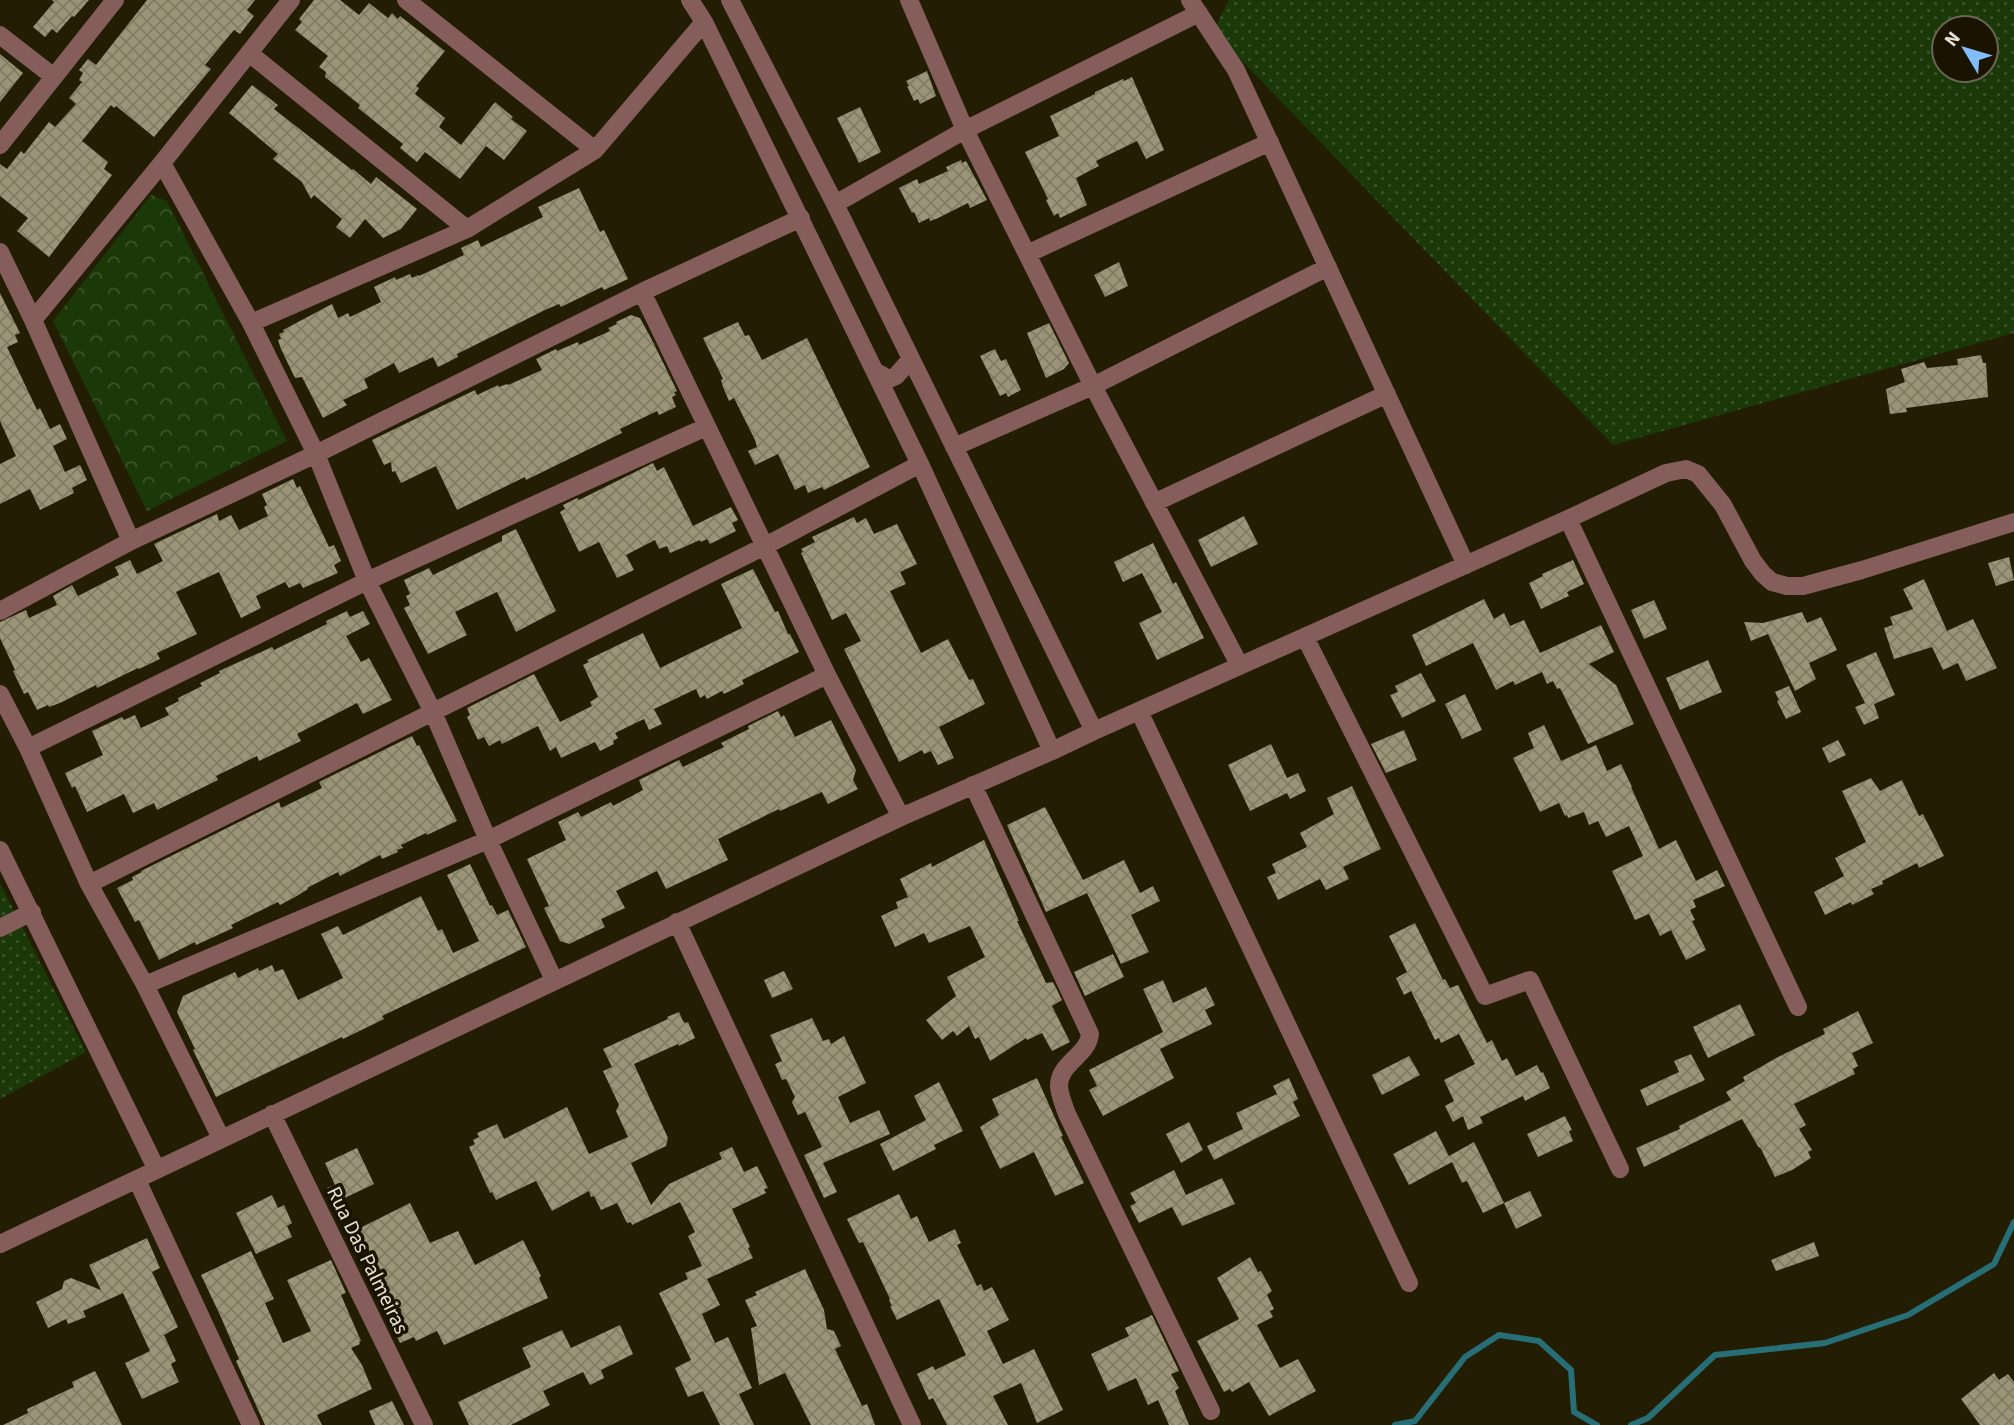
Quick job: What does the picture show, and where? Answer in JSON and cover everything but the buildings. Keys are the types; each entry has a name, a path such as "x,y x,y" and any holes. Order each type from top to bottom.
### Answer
{"street":[{"path":"0,145 115,0"},
{"path":"33,320 291,0"},
{"path":"406,0 595,150"},
{"path":"690,0 704,22 876,372 1052,751"},
{"path":"730,0 835,204 1094,731"},
{"path":"913,1 965,130 1093,386 1240,666"},
{"path":"835,204 1194,6 1236,70 1466,565"},
{"path":"251,323 467,229 595,150 704,22"},
{"path":"0,35 54,77"},
{"path":"249,53 467,229"},
{"path":"1027,254 1270,142"},
{"path":"162,163 251,323 316,454 367,581 433,712 488,840 554,980"},
{"path":"0,611 131,541 316,454 642,292 801,218"},
{"path":"0,252 131,541"},
{"path":"954,447 1093,386 1328,267"},
{"path":"642,292 827,676 901,817"},
{"path":"876,372 889,379 911,359"},
{"path":"1154,503 1387,394"},
{"path":"28,748 367,581 706,426"},
{"path":"89,884 765,547 920,464"},
{"path":"0,1244 901,817 1666,473 1686,469 1698,474 1723,505 1753,561 1763,574 1772,582 1787,586 1803,586 1861,570 2014,522"},
{"path":"1567,519 1798,1007"},
{"path":"1305,637 1485,996 1530,980 1620,1169"},
{"path":"145,985 488,840 827,676"},
{"path":"0,694 28,748 89,884 145,985 220,1139"},
{"path":"1139,711 1409,1283"},
{"path":"973,785 1090,1034 1086,1047 1060,1077 1060,1094 1067,1115 1212,1411"},
{"path":"0,850 157,1170"},
{"path":"0,928 32,912"},
{"path":"677,922 912,1425"},
{"name":"Rua Das Palmeiras","path":"272,1114 424,1425"},
{"path":"137,1180 251,1425"}],"green space":[{"path":"1229,0 2014,0 2014,333 1613,445 1213,31"},
{"path":"151,195 167,201 287,441 147,511 53,321"},
{"path":"0,883 86,1052 0,1099"}],"waterway":[{"path":"1631,1425 1648,1418 1715,1355 1825,1343 1908,1315 1994,1264 2014,1222"},
{"path":"1395,1425 1415,1421 1465,1357 1499,1335 1539,1341 1571,1370 1574,1412 1597,1425"}]}
